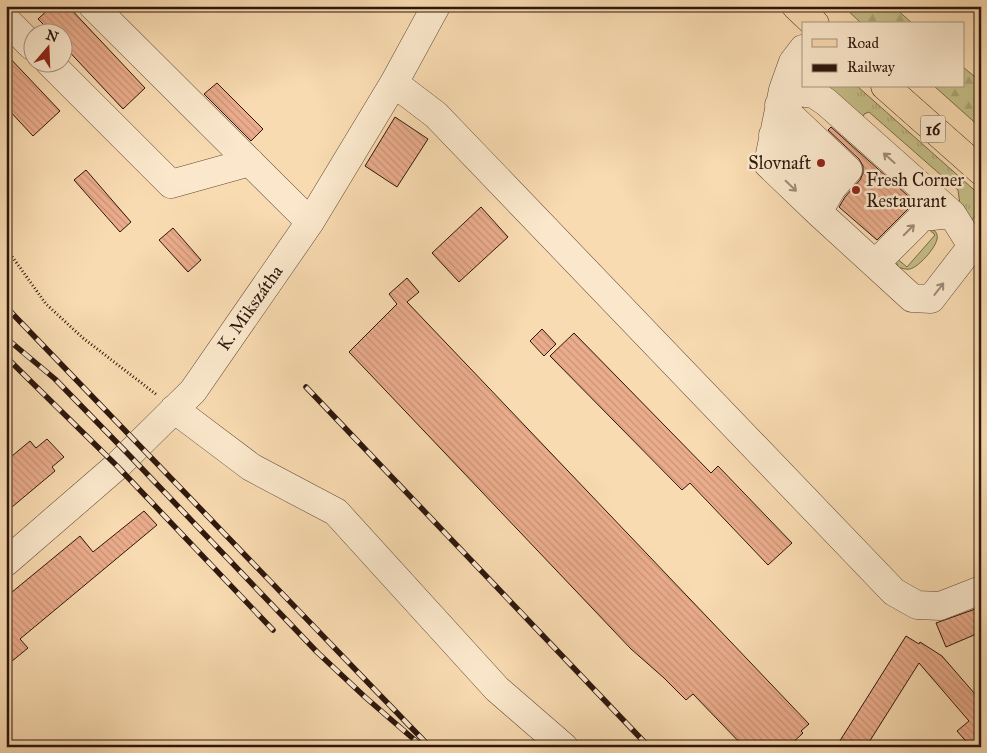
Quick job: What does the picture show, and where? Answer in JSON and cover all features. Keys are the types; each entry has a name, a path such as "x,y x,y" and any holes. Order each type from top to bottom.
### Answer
{"main road":[{"path":"796,6 813,22"},
{"name":"16","path":"887,88 981,171"}],"street":[{"path":"93,6 310,222"},
{"name":"K. Mikszátha","path":"6,562 117,466 193,391 310,222 394,83 436,6"},
{"path":"6,20 22,36"},
{"path":"781,98 814,94 826,102 952,214 978,240 931,299 912,298 768,164 781,98 793,62 802,50"},
{"path":"59,72 171,184 250,162"},
{"path":"394,83 436,115 894,592 917,605 940,606 981,590"},
{"path":"781,98 848,170 832,188 818,212"},
{"path":"773,135 832,188"},
{"path":"875,264 922,217 952,214"},
{"path":"174,409 251,467 336,512 497,689 564,747"}],"path":[{"path":"6,248 46,304 83,338 174,409"}],"green space":[{"path":"843,6 893,6 911,22 860,22"},
{"path":"964,68 981,82 981,128 936,88 964,88"},
{"path":"812,88 859,88 981,196 980,207 974,218 971,221 961,212 958,190 869,112 864,114 862,124"},
{"path":"926,223 937,235 932,249 914,267 907,269 898,267 895,257 907,267 935,235 924,225"}],"building":[{"path":"52,6 68,6 145,88 123,109 72,55 72,22 41,22 38,19"},
{"path":"6,54 60,111 33,136 6,107"},
{"path":"217,83 263,129 251,141 204,94"},
{"path":"395,117 428,139 397,187 365,166"},
{"path":"831,127 916,203 877,240 839,207 860,180 863,166 859,159 828,130"},
{"path":"86,170 131,222 120,232 74,180"},
{"path":"481,207 508,237 459,282 432,253"},
{"path":"173,228 201,260 188,272 159,240"},
{"path":"407,278 419,292 407,302 809,724 801,731 803,733 788,747 744,747 693,694 686,700 631,649 349,352 397,304 389,294"},
{"path":"542,329 556,344 544,356 530,341"},
{"path":"574,333 711,473 718,466 792,543 768,565 690,483 682,490 550,356"},
{"path":"47,439 64,457 52,467 55,471 6,512 6,461 30,441 36,448"},
{"path":"144,511 157,525 20,639 28,648 6,666 6,597 80,536 93,552"},
{"path":"981,607 981,632 946,647 936,623"},
{"path":"906,636 919,644 920,642 942,656 981,701 981,747 971,747 957,731 969,721 919,663 866,747 836,747"}],"railway":[{"path":"6,307 430,747"},
{"path":"6,338 55,379 317,652 417,742"},
{"path":"6,357 117,466 273,630"},
{"path":"306,387 649,747"}],"place":[{"name":"Slovnaft","path":"821,163"},
{"name":"Fresh Corner Restaurant","path":"856,190"}]}
